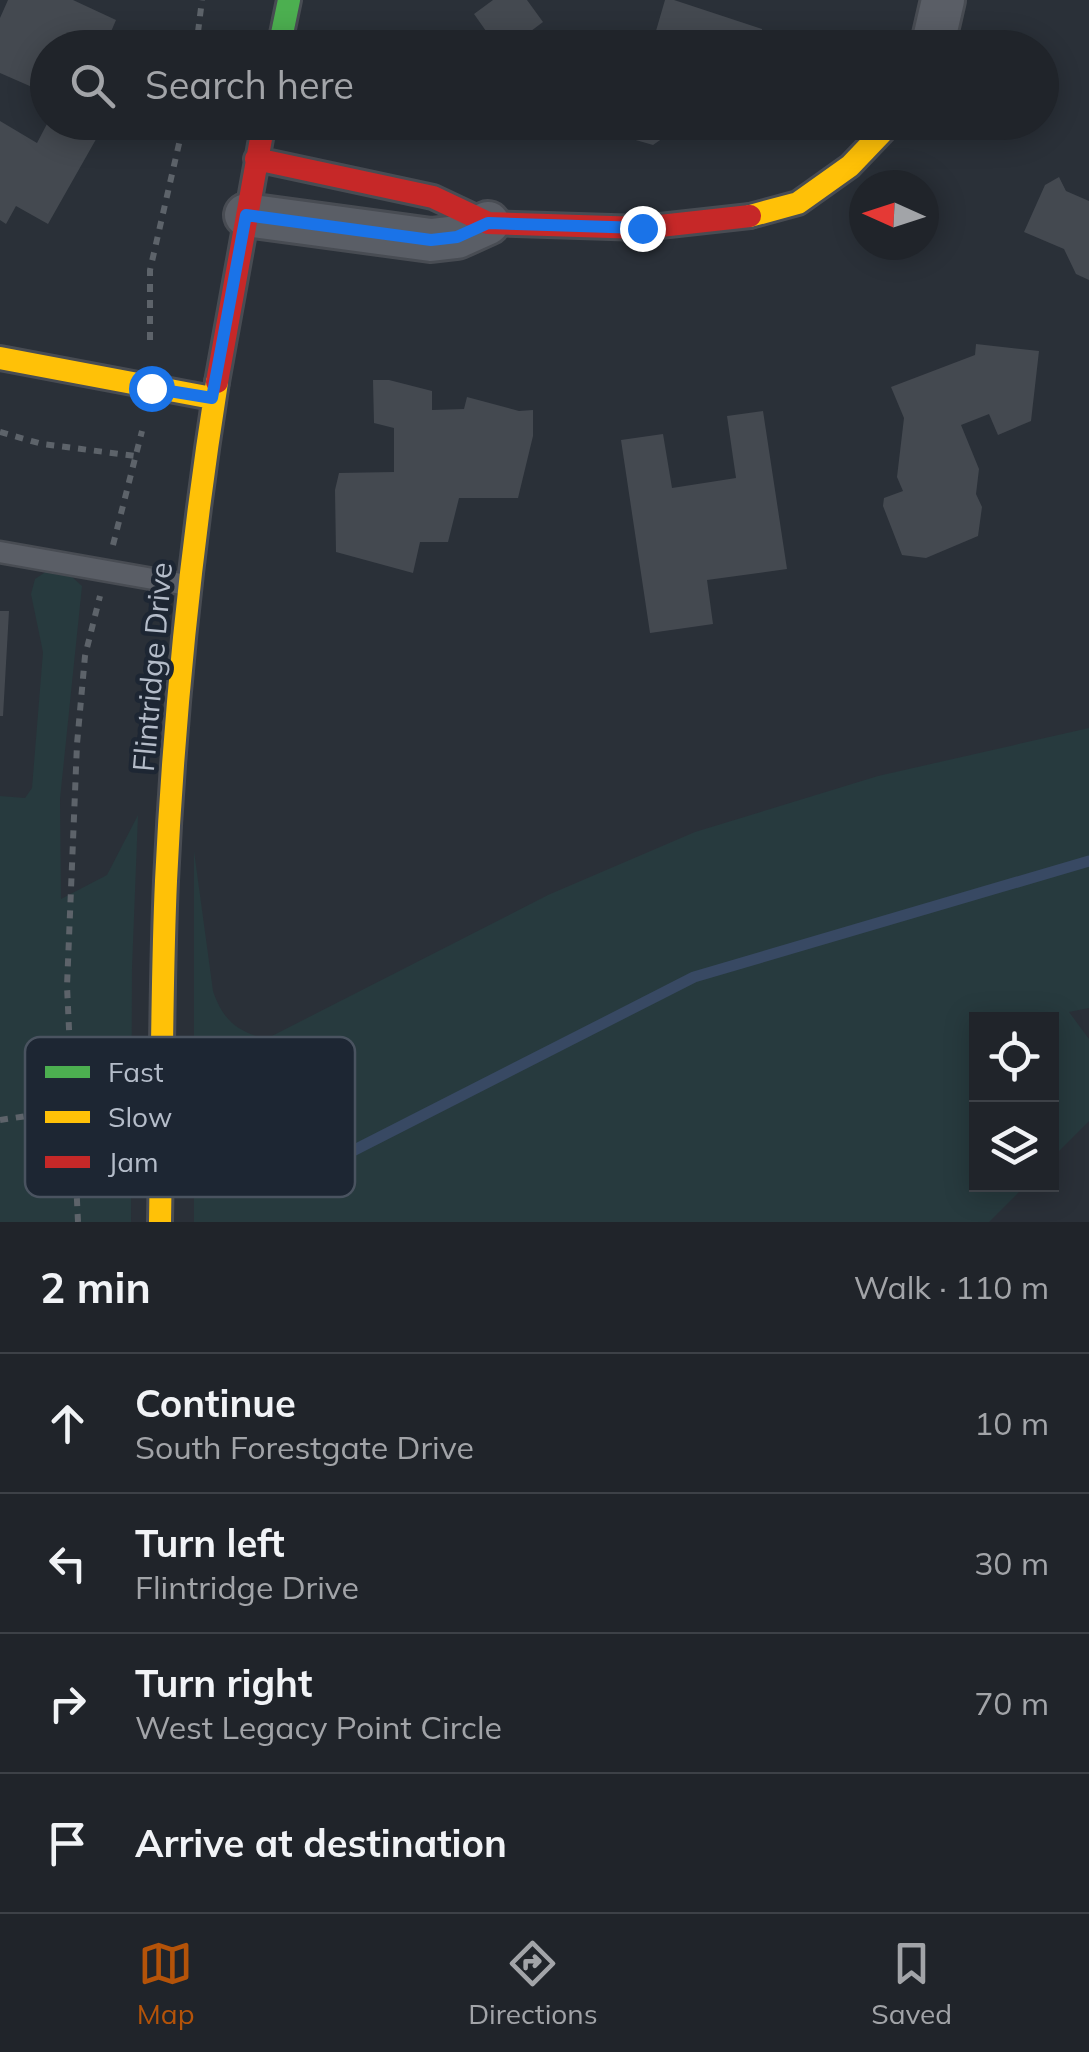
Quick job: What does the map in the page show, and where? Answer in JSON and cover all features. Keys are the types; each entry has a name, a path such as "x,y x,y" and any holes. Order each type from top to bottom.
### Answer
{"street":[{"path":"283,30 289,0"},
{"name":"Flintridge Drive","path":"163,1037 166,884 190,586 212,398 260,140"},
{"path":"256,159 433,197 488,223 642,228 734,220 798,204 850,166 875,140"},
{"path":"246,215 431,240 457,237 488,223"},
{"path":"0,358 212,398"},
{"name":"Flintridge Drive","path":"160,1197 160,1222"}],"lane":[{"path":"2,556 190,586"}],"path":[{"path":"198,30 202,0"},
{"path":"69,1037 67,986 77,744 85,656 151,388 150,270 180,140"},
{"path":"0,432 42,444 136,456"},
{"path":"0,1120 25,1117"},
{"path":"77,1197 78,1222"}],"green space":[{"path":"47,571 72,577 82,586 60,799 61,899 107,875 138,815 132,1037 25,1037 25,1197 131,1197 131,1222 0,1222 0,796 25,798 32,788 43,652 31,594 35,579"},
{"path":"1089,728 1089,1008 1069,1012 1089,1039 1089,1121 1059,1151 1059,1012 969,1012 969,1192 1019,1192 989,1222 194,1222 194,1197 355,1197 355,1037 270,1037 548,895 695,832 878,776"},
{"path":"194,851 213,991 232,1023 260,1037 194,1037"}],"building":[{"path":"8,0 73,0 116,20 112,30 30,30 30,86 0,73 0,18"},
{"path":"493,0 527,0 543,22 532,30 485,30 474,14"},
{"path":"665,0 674,0 762,30 656,30"},
{"path":"0,121 37,143 96,140 48,224 16,206 6,224 0,220"},
{"path":"1059,177 1066,191 1089,201 1089,280 1076,274 1064,249 1024,232 1045,185"},
{"path":"976,344 1039,351 1031,421 998,435 989,414 961,425 979,469 976,494 982,507 978,536 926,558 902,555 883,506 884,498 903,491 897,477 904,418 891,387 975,355"},
{"path":"373,380 432,391 432,410 464,409 467,397 519,411 533,410 533,436 518,498 459,498 448,542 420,542 413,573 336,552 335,490 339,473 394,472 394,428 374,423"},
{"path":"763,411 787,569 707,580 713,624 650,633 621,440 663,434 672,488 736,478 727,416"},
{"path":"0,611 9,611 3,716 0,716"}],"waterway":[{"path":"355,1150 694,977 1089,861"}],"traffic: fast":[{"path":"283,30 289,0"}],"traffic: slow":[{"path":"750,216 798,203 850,166 875,140"},
{"path":"0,358 212,398"},
{"path":"162,1037 169,818 179,693 217,382"},
{"path":"160,1197 160,1222"}],"traffic: jam":[{"path":"217,382 261,140"},
{"path":"256,159 433,197 488,223 642,228 750,216"}],"route":[{"path":"151,388 212,398 246,215 431,240 457,237 488,223 642,228"}]}
